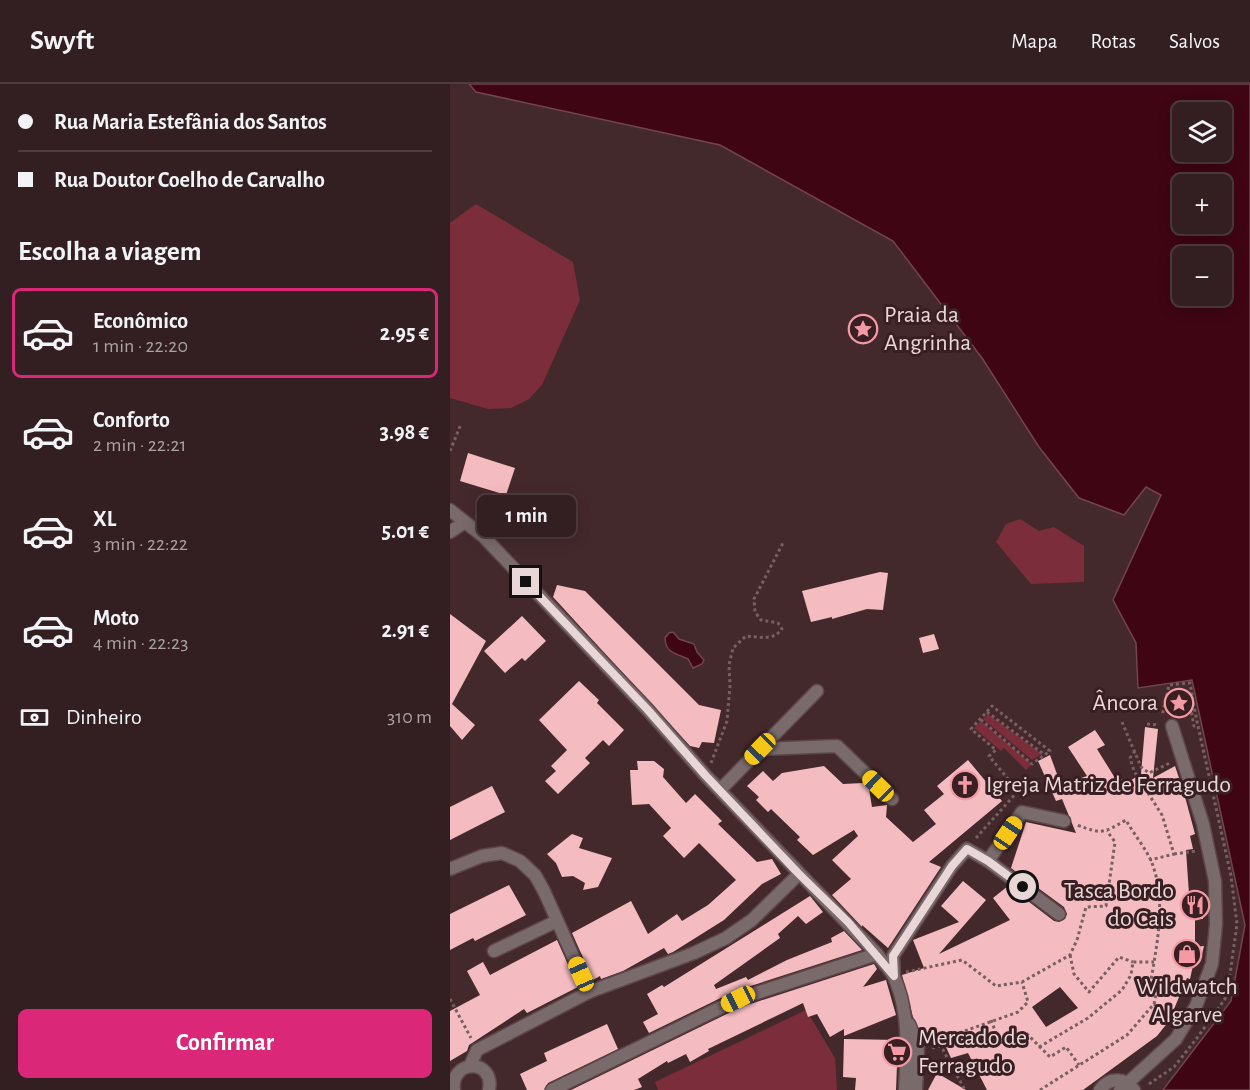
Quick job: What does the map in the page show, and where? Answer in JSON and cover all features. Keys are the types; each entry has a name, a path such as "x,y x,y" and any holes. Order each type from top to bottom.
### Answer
{"street":[{"path":"450,510 484,537 647,709 706,776 848,922 894,976"},
{"path":"450,532 465,522"},
{"path":"720,790 817,691"},
{"path":"1100,1090 1110,1081 1122,1080 1127,1088 1176,1039 1196,1006 1212,964 1216,924 1215,881 1203,824 1183,757 1166,725"},
{"path":"760,749 837,746 892,799"},
{"path":"988,861 1022,812 1064,821"},
{"path":"916,1090 918,1049 894,976 893,956 952,866 967,849 988,861 1059,914"},
{"path":"450,869 482,856 502,853 520,861 535,875 589,992"},
{"path":"470,1066 477,1050 589,992 694,953 726,938 752,920 799,874"},
{"path":"494,951 557,921"},
{"path":"552,1090 738,999 877,954"},
{"path":"905,1012 907,1056 905,1090"},
{"path":"453,1082 463,1068 470,1066 482,1069 486,1073 490,1084 489,1090"}],"path":[{"path":"450,451 461,423"},
{"path":"706,776 727,721 729,665 733,648 746,636 769,637 777,635 782,628 778,623 761,620 755,612 754,599 784,541"},
{"path":"1192,697 1198,726"},
{"path":"967,849 1018,791 989,756 996,750 971,729 980,719 987,712 992,706 1050,751 1032,764 980,719"},
{"path":"987,712 1045,755"},
{"path":"1122,722 1141,767 1149,773 1183,757"},
{"path":"1147,724 1166,725"},
{"path":"1135,751 1130,758 1134,771 1162,815 1174,854"},
{"path":"1040,1090 1127,1035 1154,1004 1157,990 1150,986 1158,931 1159,897 1154,868 1150,860 1126,820 1107,831 1097,832 1064,821"},
{"path":"894,976 913,969 962,960 996,986 1022,982 1070,955 1077,940 1086,907 1106,906 1115,842 1107,831"},
{"path":"1150,860 1208,849"},
{"path":"1070,955 1074,974 1089,992 1119,957 1132,962 1154,962"},
{"path":"1039,1047 1088,1018 1122,990 1131,975 1132,962"},
{"path":"918,1049 991,1020 1018,1012 1028,1002 1022,982"},
{"path":"450,999 477,1050"},
{"path":"1154,1004 1183,1026"},
{"path":"991,1020 1000,1043 1025,1032 1050,1057 1066,1047 1078,1065"},
{"path":"918,1049 939,1046 965,1090"}],"shaded area":[{"path":"469,84 1250,84 1250,1090 1163,1090 1231,1001 1245,925 1192,680 1138,688 1136,643 1113,600 1161,495 1146,487 1124,515 1079,498 1039,447 982,358 893,241 720,145 476,92"},
{"path":"476,204 573,262 580,300 542,385 529,399 511,408 488,409 450,398 450,223"},
{"path":"1020,519 1039,531 1054,527 1084,546 1084,582 1031,584 996,542 1006,524"},
{"path":"673,632 679,639 694,644 704,660 702,664 693,668 688,659 667,647 665,638"},
{"path":"988,714 1042,754 1032,760 983,719"},
{"path":"981,721 1032,764 1026,770 1004,748 1001,751 974,728"},
{"path":"806,1010 835,1058 837,1090 658,1090 655,1082"}],"building":[{"path":"468,453 515,468 506,495 460,481"},
{"path":"880,572 888,573 883,610 867,609 832,619 832,617 811,622 802,591"},
{"path":"557,585 585,591 699,705 721,710 714,743 702,742 699,748 690,746 553,597"},
{"path":"450,614 486,641 452,704 475,725 462,740 450,726"},
{"path":"522,616 546,641 525,661 522,658 505,673 484,651"},
{"path":"934,634 939,649 923,653 919,638"},
{"path":"579,681 599,700 597,703 624,730 609,746 603,740 585,758 590,763 558,794 545,781 556,771 551,766 567,750 539,720"},
{"path":"1145,727 1158,729 1153,778 1175,766 1195,834 1190,836 1193,849 1186,850 1189,894 1203,893 1203,919 1195,919 1195,947 1204,946 1200,962 1194,961 1190,979 1187,978 1169,1021 1157,1036 1083,1090 987,1090 968,1053 951,1058 940,1034 924,1039 913,1017 902,975 924,968 913,940 959,922 941,906 963,881 986,900 939,954 1010,920 993,898 1008,886 1054,921 1059,922 1065,919 1067,914 1064,907 1011,868 1026,822 1076,833 1062,799 1056,801 1038,761 1050,755 1061,785 1087,776 1068,747 1095,730 1105,745 1097,749 1115,778 1119,775 1125,784 1141,774","holes":["1060,987 1078,1008 1046,1027 1032,1007"]},
{"path":"968,760 1002,801 929,862 941,867 888,948 862,925 862,927 832,895 851,879 832,860 858,836 854,830 813,855 797,840 800,837 771,809 768,812 756,800 759,797 747,786 763,771 773,781 782,773 824,766 843,784 863,783 869,789 872,807 887,805 886,817 913,842 936,824 924,810 944,794 937,786"},
{"path":"637,761 654,761 664,769 663,777 686,803 695,794 722,821 718,824 757,862 772,859 781,874 762,884 724,920 673,952 668,954 664,948 623,971 601,979 600,976 593,980 572,933 631,901 648,934 677,914 682,921 708,905 736,880 699,843 684,858 663,836 671,828 649,804 632,805 630,770 638,770"},
{"path":"492,786 505,812 450,840 450,807"},
{"path":"572,834 583,838 579,848 612,858 598,887 583,890 585,883 573,876 562,877 556,863 547,854"},
{"path":"509,885 526,915 475,941 473,938 450,950 450,914"},
{"path":"810,896 823,912 806,924 798,916 778,934 780,938 714,985 716,989 746,977 748,980 787,960 832,942 831,938 844,931 862,950 735,991 649,1033 643,1022 658,1014 647,994 662,985 664,987"},
{"path":"557,940 578,987 527,1013 524,1009 469,1045 467,1051 450,1061 450,1011 480,995 467,971 483,962 490,975"},
{"path":"874,964 877,969 863,987 886,980 896,1015 844,1036 844,1029 830,1037 817,1014 808,1017 803,1003 708,1049 709,1051 690,1062 686,1054 668,1063 667,1061 638,1079 642,1087 634,1090 571,1090 741,1007"},
{"path":"607,1024 618,1049 548,1083 544,1090 527,1090 520,1074 547,1061 544,1053"},
{"path":"844,1039 898,1040 896,1090 855,1090 856,1078 843,1077"},
{"path":"937,1073 966,1090 928,1090"}],"place":[{"name":"Praia da Angrinha","path":"863,329"},
{"name":"Âncora","path":"1179,703"},
{"name":"Igreja Matriz de Ferragudo","path":"965,785"},
{"name":"Tasca Bordo do Cais","path":"1195,905"},
{"name":"Wildwatch Algarve","path":"1187,954"},
{"name":"Mercado de Ferragudo","path":"897,1052"}],"route":[{"path":"526,582 647,709 706,776 848,922 894,976 893,956 952,866 967,849 988,861 1023,887"}]}
